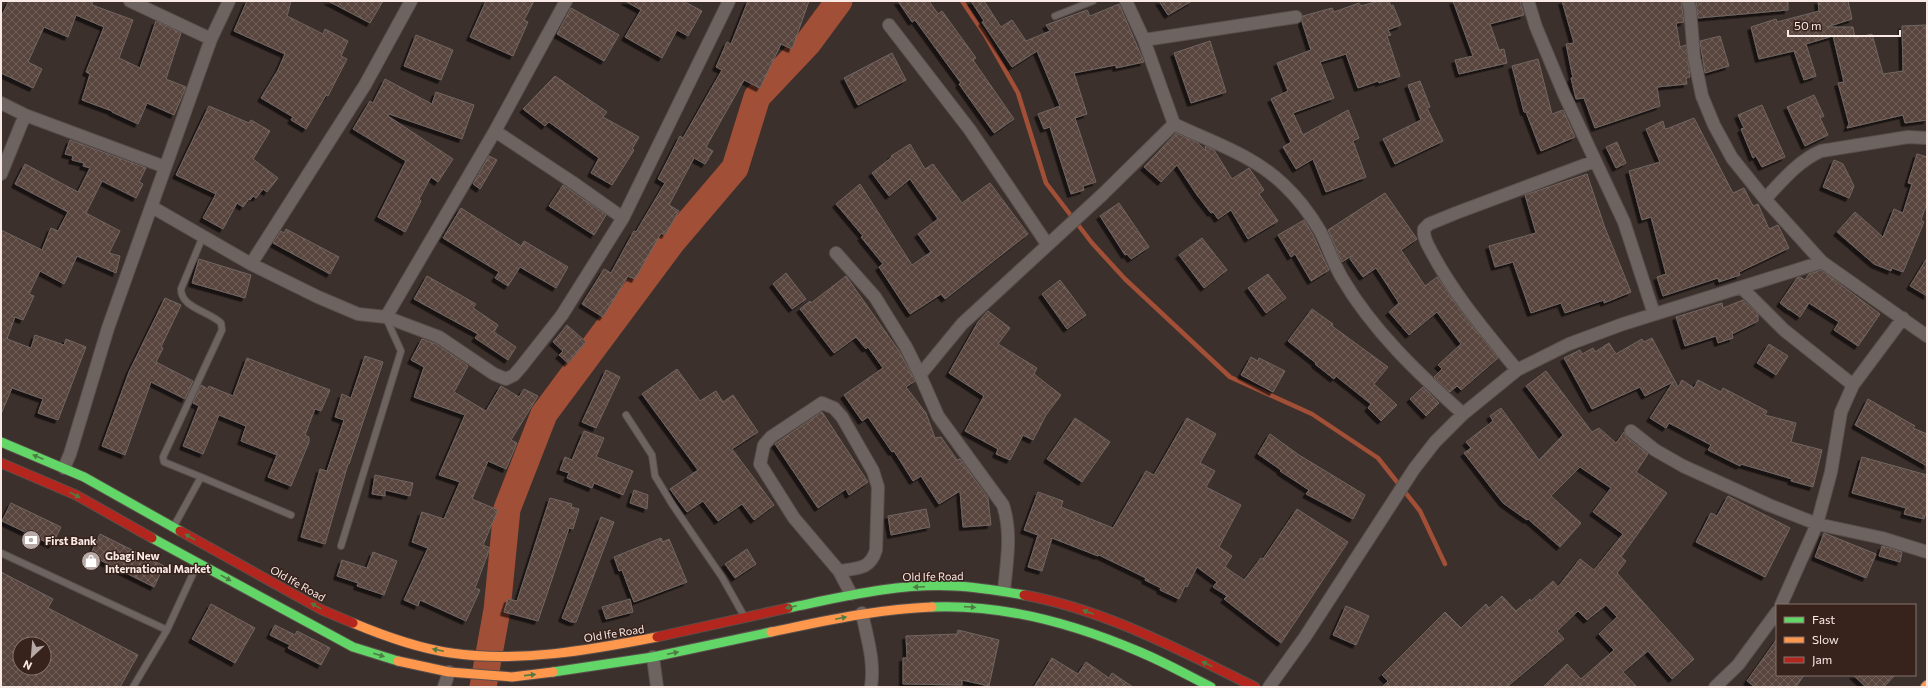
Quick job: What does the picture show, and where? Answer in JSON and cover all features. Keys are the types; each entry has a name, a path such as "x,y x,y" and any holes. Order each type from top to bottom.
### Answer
{"main road":[{"name":"Old Ife Road","path":"1,442 84,477 322,610 358,638 402,642 451,653 494,657 512,667 583,669 653,657 862,613 902,608 952,606 1001,610 1079,629 1140,652 1210,687"},
{"name":"Old Ife Road","path":"1,463 76,495 197,563 358,638 398,661 449,672 491,676 512,667 579,650 651,639 851,594 901,588 952,586 1004,590 1084,610 1147,634 1255,687"},
{"path":"1215,687 1223,671"}],"street":[{"path":"130,1 211,39"},
{"path":"64,468 70,454 108,328 211,39 229,1"},
{"path":"251,264 365,85 411,1"},
{"path":"386,317 495,131 566,1"},
{"path":"152,207 251,264 318,297 358,314 386,317 439,338 494,374 506,379 514,375 521,367 562,315 623,218 729,1"},
{"path":"1126,1 1144,40 1174,124 1259,164 1282,183 1307,212 1320,231 1342,278 1381,333 1402,357 1463,414"},
{"path":"1528,1 1536,27 1624,222 1654,314"},
{"path":"1688,1 1694,57 1702,96 1714,125 1732,158 1765,199 1822,262 1927,336"},
{"path":"1144,40 1296,17"},
{"path":"889,25 970,130 1047,244"},
{"path":"1,103 25,115 166,167"},
{"path":"1,174 25,115"},
{"path":"920,375 962,324 1103,194 1174,124"},
{"path":"495,131 623,218"},
{"path":"1765,199 1794,168 1810,156 1821,151 1908,137 1927,138"},
{"path":"1517,370 1478,322 1443,275 1424,238 1424,229 1429,224 1456,213 1596,161"},
{"path":"836,253 875,297 906,347 938,416 1003,505 1008,521 1008,559 1004,590"},
{"path":"1269,687 1305,637 1414,469 1435,442 1463,414 1517,370 1569,344 1654,314 1822,262"},
{"path":"1742,288 1784,330 1853,385"},
{"path":"1781,604 1817,524 1831,472 1841,412 1853,385 1903,318"},
{"path":"839,571 865,567 874,558 876,550 878,487 873,472 842,417 834,408 822,403 771,437 764,445 760,464 794,518 839,571 851,594"},
{"path":"1632,431 1656,450 1683,466 1749,496 1817,524 1882,538 1927,552"},
{"path":"862,613 871,651 873,674 871,687"},
{"path":"1715,687 1738,665 1776,613"},
{"path":"653,657 657,687"},
{"path":"444,687 449,672"}],"lane":[{"path":"1055,16 1093,1"},
{"path":"203,236 181,289 181,296 185,301 217,319 221,323 222,330 163,457 164,462 169,466 292,515"},
{"path":"341,546 401,351 386,317"},
{"path":"626,415 652,455 655,476 672,504 722,577 744,618"},
{"path":"173,527 200,478"},
{"path":"1,553 167,630"},
{"path":"133,687 167,630 197,563"}],"building":[{"path":"9,1 93,1 92,5 133,20 119,58 140,68 156,21 181,33 166,79 186,87 174,115 147,103 138,124 112,111 82,100 90,74 86,72 104,27 76,15 68,37 44,27 28,62 42,69 33,88 1,73 1,17"},
{"path":"247,1 291,1 287,16 323,34 325,29 348,41 341,56 347,59 328,96 326,95 306,129 291,120 293,117 261,98 278,70 285,54 234,31"},
{"path":"328,1 383,1 370,23"},
{"path":"486,1 534,1 524,20 528,22 513,56 470,37"},
{"path":"625,1 683,1 702,11 688,36 677,30 662,58 625,37 641,10"},
{"path":"748,1 809,1 792,49 781,44 760,88 744,80 706,147 713,151 705,164 694,158 669,205 679,211 665,235 661,233 635,279 628,276 603,317 582,304 604,269 611,273 634,231 636,232 665,183 658,179 680,136 683,138 722,70 716,67 727,42 731,44"},
{"path":"898,1 929,1 938,14 942,11 976,58 973,60 1014,119 994,133 959,84 961,83 915,20 912,22"},
{"path":"971,1 984,1 1001,27 1012,20 1026,41 1050,31 1046,25 1087,10 1090,16 1119,4 1144,62 1116,68 1116,65 1074,73 1087,114 1075,118 1096,182 1083,186 1084,190 1071,194 1050,127 1044,129 1038,114 1060,106 1037,51 1012,67 982,22 984,21"},
{"path":"1159,1 1192,1 1168,15"},
{"path":"1379,1 1389,1 1391,6 1393,5 1401,25 1388,30 1391,35 1387,36 1400,76 1379,83 1378,81 1358,88 1346,54 1320,62 1334,98 1293,113 1303,135 1348,110 1359,138 1353,141 1366,177 1326,192 1313,159 1296,169 1283,147 1291,142 1271,99 1288,91 1277,63 1311,50 1302,22 1303,16 1332,8 1334,12 1359,3 1361,6"},
{"path":"1453,1 1520,1 1524,15 1490,24 1499,50 1504,49 1507,63 1459,74 1455,60 1473,56"},
{"path":"1562,1 1681,1 1684,22 1676,23 1680,47 1686,45 1690,77 1686,78 1687,84 1657,87 1660,106 1595,128 1584,98 1576,99 1566,44 1574,43"},
{"path":"1696,1 1788,1 1788,10 1698,18"},
{"path":"1818,1 1848,1 1852,19 1827,27 1853,27 1855,38 1872,34 1883,74 1903,71 1902,26 1926,25 1927,120 1905,123 1903,115 1847,128 1849,124 1838,83 1844,82 1833,36 1806,44 1816,76 1804,80 1794,51 1759,59 1751,27 1776,19 1777,22 1819,11"},
{"path":"571,8 619,35 604,61 557,34"},
{"path":"416,35 453,50 441,80 404,66"},
{"path":"1720,36 1729,66 1705,73 1700,41"},
{"path":"1210,41 1226,92 1191,103 1174,53"},
{"path":"892,53 906,80 858,105 844,78"},
{"path":"1538,59 1552,114 1563,110 1575,137 1541,151 1526,112 1524,112 1512,66"},
{"path":"555,76 607,112 603,117 639,137 632,149 634,150 612,185 591,173 599,158 549,122 545,126 523,109"},
{"path":"385,79 432,104 436,92 474,105 462,139 389,114 388,116 453,159 438,182 431,177 419,199 421,201 405,232 378,217 406,161 353,129 370,101 373,103"},
{"path":"1420,81 1430,107 1427,108 1443,141 1395,164 1383,139 1421,120 1408,85"},
{"path":"1814,95 1824,116 1820,118 1828,135 1805,146 1787,107"},
{"path":"1762,105 1785,157 1762,167 1756,156 1753,158 1741,129 1744,128 1738,115"},
{"path":"209,106 249,123 251,120 270,131 253,159 278,178 267,192 263,189 256,198 253,196 243,207 237,203 223,229 203,218 216,194 176,175"},
{"path":"1694,118 1733,193 1744,188 1753,206 1758,204 1769,229 1778,225 1789,248 1739,272 1740,275 1719,282 1718,278 1663,296 1657,277 1666,274 1651,217 1642,220 1629,171 1660,162 1646,129 1663,121 1665,129"},
{"path":"1176,133 1198,143 1206,151 1205,146 1214,150 1232,179 1249,168 1264,190 1259,194 1278,221 1248,239 1231,210 1218,219 1213,212 1211,213 1177,165 1161,182 1144,167"},
{"path":"70,140 146,168 139,182 143,184 136,198 102,181 86,213 120,231 109,253 120,256 116,273 77,256 64,284 40,271 29,294 34,296 23,320 15,317 7,339 31,348 35,335 64,345 66,339 86,347 58,420 38,413 43,399 12,388 1,414 1,230 42,250 51,228 58,231 68,212 15,184 25,164 78,192 90,168 83,166 84,163 72,160 73,156 65,154"},
{"path":"1617,142 1626,163 1616,168 1606,147"},
{"path":"910,144 925,169 933,164 962,203 990,183 1028,234 945,299 941,294 910,314 879,267 883,264 861,237 863,236 836,204 860,184 912,265 931,252 918,234 938,219 910,179 889,196 872,173 892,157 891,156"},
{"path":"1917,154 1927,157 1927,203 1921,220 1924,222 1903,272 1892,268 1891,271 1874,264 1837,232 1855,212 1883,237 1894,209 1903,213 1912,184 1908,183"},
{"path":"489,156 497,160 480,189 473,184"},
{"path":"1834,160 1843,164 1854,186 1849,198 1823,187"},
{"path":"1587,174 1605,228 1631,292 1604,303 1604,300 1565,313 1561,303 1531,313 1513,262 1495,267 1489,246 1536,233 1525,195"},
{"path":"563,185 606,215 594,235 549,206"},
{"path":"1385,193 1417,239 1401,250 1425,286 1437,277 1465,317 1498,358 1461,390 1457,386 1450,392 1434,377 1442,369 1438,365 1461,344 1437,312 1409,335 1389,312 1399,303 1376,268 1363,277 1350,259 1353,255 1342,262 1328,230"},
{"path":"1119,203 1149,247 1131,259 1127,254 1125,255 1100,216"},
{"path":"461,208 521,246 524,241 568,267 556,288 520,267 508,286 495,278 499,272 443,238"},
{"path":"1304,220 1313,235 1329,270 1311,281 1295,254 1291,257 1278,235"},
{"path":"286,229 339,257 330,274 273,243 281,231 284,233"},
{"path":"1202,238 1227,270 1204,288 1179,255"},
{"path":"1927,258 1927,296 1910,286"},
{"path":"199,259 251,275 245,298 192,283"},
{"path":"1821,270 1880,314 1858,346 1834,330 1839,322 1809,303 1800,317 1790,310 1791,309 1789,310 1780,303 1797,278 1800,277 1805,280 1809,274"},
{"path":"786,273 806,299 792,309 773,284"},
{"path":"1268,274 1286,298 1266,313 1248,288"},
{"path":"427,276 476,304 473,308 498,325 494,332 516,347 508,360 475,338 478,334 414,299"},
{"path":"846,276 899,351 915,381 906,387 926,413 935,438 941,437 957,460 960,459 988,498 991,525 963,527 960,491 939,504 921,476 913,481 894,451 892,452 868,417 862,421 844,395 883,368 868,347 866,349 856,337 834,353 800,309 810,301 811,303"},
{"path":"1060,280 1086,315 1067,329 1042,294"},
{"path":"165,298 181,305 161,347 163,348 156,362 193,381 185,399 151,382 125,455 102,446 129,372"},
{"path":"1743,300 1758,314 1758,321 1732,334 1733,338 1718,343 1716,336 1685,346 1676,317 1722,303 1723,308"},
{"path":"1312,309 1333,324 1332,326 1388,367 1374,384 1397,405 1381,421 1368,408 1371,404 1336,376 1334,379 1288,341"},
{"path":"988,311 1010,328 998,344 1037,368 1034,374 1061,395 1046,415 1033,440 1023,435 1010,460 996,454 998,449 965,431 984,396 949,373 978,322"},
{"path":"567,325 586,342 568,363 559,355 563,351 553,342"},
{"path":"1652,338 1678,387 1682,380 1694,388 1698,380 1721,392 1723,388 1767,411 1765,415 1796,423 1791,442 1822,450 1813,487 1791,481 1792,479 1741,464 1740,466 1708,450 1711,445 1669,423 1666,428 1650,418 1673,382 1645,396 1640,387 1592,409 1564,358 1580,350 1582,354 1593,348 1595,352 1609,343 1616,354 1642,339 1644,342"},
{"path":"422,339 436,344 468,366 454,392 486,411 501,386 519,397 524,389 538,396 511,440 517,443 506,469 488,461 472,499 498,510 483,545 490,548 475,588 480,590 466,621 420,600 418,606 404,600 428,548 412,542 422,512 444,519 460,482 439,475 465,415 414,397 424,367 411,360"},
{"path":"1769,344 1788,356 1776,375 1757,363"},
{"path":"365,356 383,362 348,464 325,544 301,537 320,469 327,471 344,420 335,417 342,394 351,398"},
{"path":"1251,357 1258,361 1259,358 1285,371 1273,392 1241,375"},
{"path":"247,358 330,390 321,411 315,409 305,435 309,437 309,442 291,486 268,477 277,455 241,441 246,426 219,415 203,454 183,446 199,406 193,403 201,385 208,389 209,386 233,396"},
{"path":"677,369 700,401 716,391 723,402 733,395 758,432 732,449 774,505 754,520 742,504 718,521 703,501 687,512 670,489 698,470 642,394"},
{"path":"606,370 620,377 596,428 582,422"},
{"path":"1546,371 1592,432 1599,428 1616,443 1624,432 1626,437 1648,454 1636,472 1667,493 1621,557 1626,561 1617,573 1694,659 1672,679 1648,651 1623,672 1637,687 1543,687 1567,664 1581,679 1614,650 1599,634 1617,617 1606,605 1587,620 1578,611 1557,631 1564,639 1507,687 1382,687 1388,681 1382,675 1445,612 1461,628 1486,604 1489,608 1502,596 1516,611 1530,599 1531,601 1553,581 1558,587 1580,559 1594,570 1623,534 1593,512 1611,488 1580,467 1551,496 1581,523 1560,547 1528,519 1527,520 1503,503 1464,453 1471,448 1466,442 1493,421 1490,416 1501,408 1539,460 1563,435 1526,386"},
{"path":"1423,387 1439,403 1426,416 1410,399"},
{"path":"1868,399 1915,426 1913,428 1927,434 1927,466 1855,425"},
{"path":"822,412 868,482 849,495 846,489 818,508 775,444"},
{"path":"1075,418 1110,442 1082,482 1047,459"},
{"path":"1187,418 1216,434 1200,463 1215,471 1206,487 1241,505 1219,547 1232,556 1225,567 1244,580 1261,558 1263,559 1297,509 1348,542 1281,643 1224,599 1227,596 1213,587 1217,582 1197,567 1179,599 1160,590 1161,588 1145,580 1146,578 1099,555 1098,556 1052,538 1042,571 1028,567 1038,535 1024,530 1038,492 1063,501 1061,507 1113,528 1146,471 1154,475"},
{"path":"584,431 604,438 596,457 633,471 623,495 594,483 592,488 567,478 569,473 560,470 565,457 572,460"},
{"path":"1270,434 1299,455 1365,495 1353,519 1306,494 1309,490 1280,471 1281,470 1258,454"},
{"path":"1862,457 1927,475 1927,509 1924,519 1904,514 1906,508 1852,493"},
{"path":"375,475 413,483 410,496 385,490 385,496 372,494"},
{"path":"634,490 648,495 647,509 630,503"},
{"path":"1728,496 1790,528 1765,577 1696,542 1711,513 1717,516"},
{"path":"550,498 572,504 571,507 579,509 573,529 569,528 538,621 504,612 508,599 517,601"},
{"path":"11,503 61,527 52,545 2,521"},
{"path":"926,509 930,527 891,535 888,516"},
{"path":"601,517 614,522 576,622 571,622 562,618"},
{"path":"1824,533 1876,554 1866,578 1815,557"},
{"path":"100,534 164,566 154,587 90,555"},
{"path":"661,538 663,542 669,539 687,582 634,602 622,570 619,571 614,557"},
{"path":"1882,546 1902,552 1900,562 1879,556"},
{"path":"747,549 756,564 735,578 725,564"},
{"path":"373,552 397,561 384,595 357,586 358,583 337,576 342,560 367,568"},
{"path":"1,572 53,599 48,608 138,655 120,687 1,687"},
{"path":"630,599 633,612 606,619 602,607"},
{"path":"211,604 255,628 235,663 192,639"},
{"path":"1346,606 1369,616 1356,645 1333,635"},
{"path":"275,625 295,635 297,631 330,648 321,665 288,648 290,645 270,635"},
{"path":"958,630 999,640 989,686 962,680 962,685 903,684 903,658 907,658 906,636 957,634"},
{"path":"1776,640 1776,676 1803,676 1796,687 1755,687 1747,681"},
{"path":"1052,658 1078,674 1086,662 1109,678 1112,673 1133,687 1034,687"},
{"path":"1854,676 1894,676 1884,687 1866,687"}],"waterway":[{"path":"483,687 497,610 507,509 544,414 672,242 735,168 757,97 808,43 839,1"},
{"path":"962,1 985,35 1018,93 1046,183 1092,243 1125,279 1230,377 1312,414 1378,458 1420,511 1445,564"}],"traffic: fast":[{"path":"1,442 84,477 180,531"},
{"path":"152,538 353,647 398,661"},
{"path":"788,608 849,595 912,587 963,587 989,589 1024,595"},
{"path":"932,607 985,609 1038,618 1064,625 1140,652 1211,687"},
{"path":"553,672 653,657 771,632"}],"traffic: slow":[{"path":"771,632 871,613 932,607"},
{"path":"353,623 413,645 438,651 477,656 502,657 554,654 657,637"},
{"path":"398,661 449,672 512,677 553,672"}],"traffic: jam":[{"path":"1,463 76,495 152,538"},
{"path":"180,531 322,610 353,623"},
{"path":"1024,595 1054,602 1114,621 1171,646 1255,687"},
{"path":"657,637 788,608"}],"place":[{"name":"First Bank","path":"31,540"},
{"name":"Gbagi New International Market","path":"91,561"}]}
